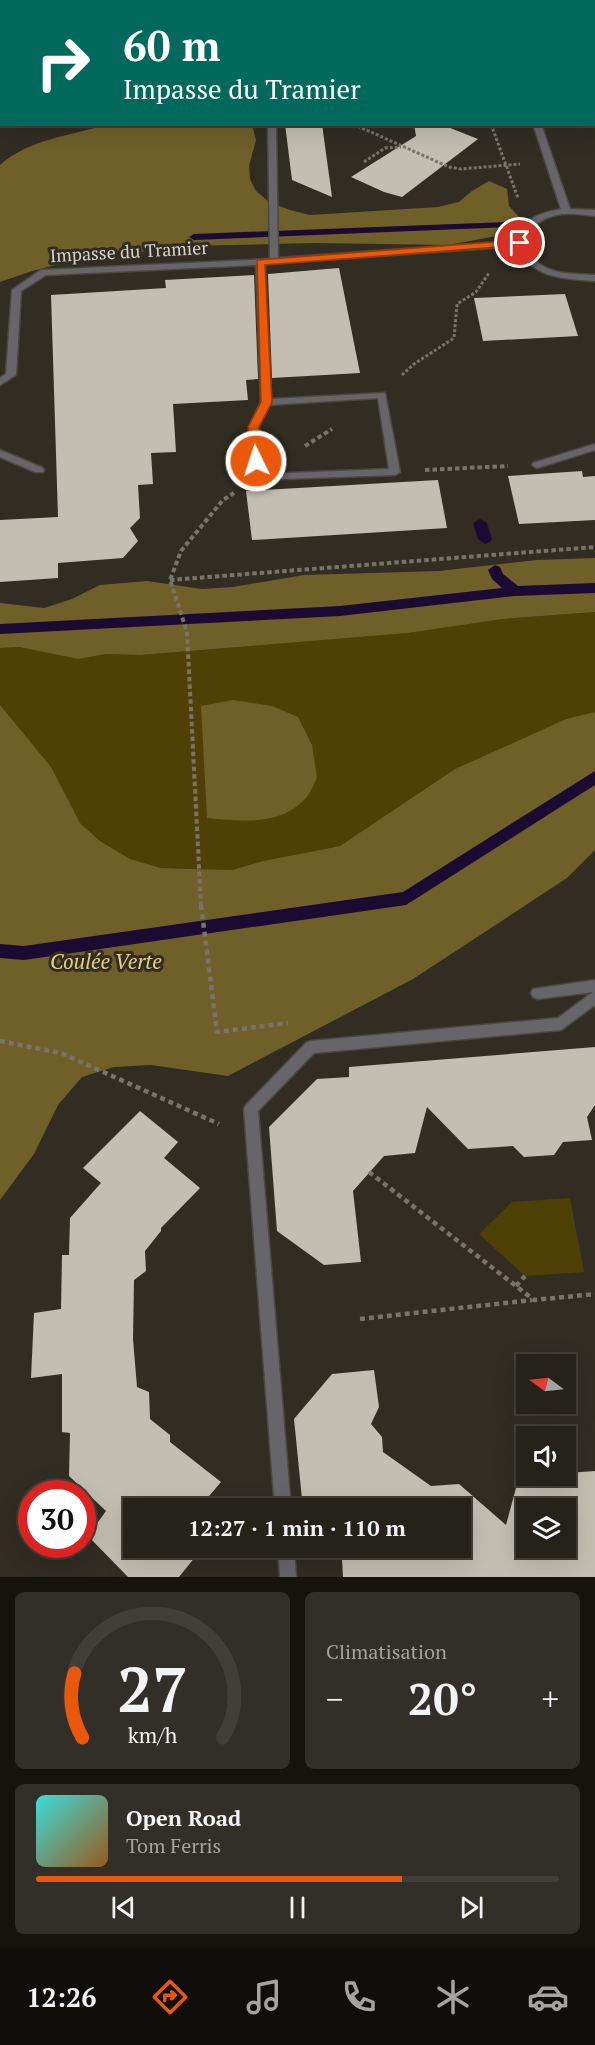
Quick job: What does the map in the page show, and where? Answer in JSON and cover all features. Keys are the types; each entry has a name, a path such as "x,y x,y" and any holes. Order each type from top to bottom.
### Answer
{"street":[{"path":"272,126 274,261"},
{"path":"538,126 566,211"},
{"path":"595,213 566,211 537,218 527,225 520,243 524,254 545,270 570,278 595,278"},
{"name":"Impasse du Tramier","path":"0,382 11,375 17,290 44,272 260,262 520,243"},
{"path":"260,262 266,402 254,427 257,478 395,472 382,395 266,402"},
{"path":"537,465 595,447"},
{"path":"0,453 39,470"},
{"path":"538,993 595,986"},
{"path":"282,1498 251,1109 311,1047 561,1024 595,996"},
{"path":"287,1558 288,1577"}],"path":[{"path":"358,126 449,167 461,169 504,166 492,126"},
{"path":"364,162 385,148 405,147"},
{"path":"395,472 497,467"},
{"path":"170,580 595,546"},
{"path":"178,604 187,632 201,906 217,1032"},
{"path":"0,1041 62,1053 222,1126"},
{"path":"369,1172 534,1300"},
{"path":"516,1286 525,1276"},
{"path":"360,1319 595,1294"}],"shaded area":[{"path":"595,612 595,712 566,719 455,769 340,846 263,861 232,870 161,868 130,859 100,841 80,823 66,799 0,705 0,648 19,647 78,659 106,654 141,655 408,633 503,619"},
{"path":"570,1198 584,1272 525,1276 479,1234 512,1202"}],"green space":[{"path":"102,126 252,126 256,140 249,166 250,179 256,191 269,202 290,210 310,215 438,207 459,202 489,181 507,189 509,206 521,219 513,233 448,245 314,243 188,246 81,259 32,271 0,282 0,165 36,144"},
{"path":"595,558 595,612 503,619 408,633 141,655 106,654 78,659 19,647 0,648 0,603 44,608 72,599 100,585 147,581 202,589 233,587 304,575 439,571 537,560"},
{"path":"233,700 272,706 298,717 312,745 317,778 304,800 292,810 257,820 207,818 201,706"},
{"name":"Coulée Verte","path":"0,705 51,767 80,823 100,841 130,859 161,868 232,870 263,861 340,846 455,769 566,719 595,712 595,850 567,878 413,979 228,1076 151,1065 114,1067 82,1077 58,1105 34,1154 0,1200"}],"building":[{"path":"285,126 322,126 332,197 292,180"},
{"path":"414,126 445,126 478,139 402,197 384,192 351,177 416,136"},
{"path":"339,268 360,373 272,378 268,274"},
{"path":"254,275 258,379 246,380 248,400 173,404 176,452 151,453 153,484 138,485 140,518 130,528 138,541 123,558 58,563 58,578 0,582 0,520 58,517 51,295 166,288 165,280"},
{"path":"565,294 578,336 483,341 474,298"},
{"path":"582,471 583,477 595,476 595,520 519,524 508,476"},
{"path":"438,480 447,528 252,540 246,491"},
{"path":"595,1047 595,1105 587,1117 592,1140 563,1142 554,1155 524,1157 513,1146 468,1149 427,1107 415,1153 384,1156 353,1191 361,1262 324,1265 277,1231 269,1127 317,1079 349,1077 349,1067"},
{"path":"140,1111 178,1142 164,1158 200,1188 161,1228 145,1251 146,1271 134,1280 133,1339 137,1387 149,1392 150,1419 170,1435 170,1442 221,1482 207,1498 123,1498 123,1558 194,1558 179,1577 128,1577 96,1544 96,1525 106,1511 96,1502 96,1480 73,1480 69,1476 70,1433 62,1432 62,1374 31,1378 34,1313 61,1309 62,1255 69,1255 70,1218 101,1183 83,1168"},
{"path":"374,1370 379,1407 371,1424 382,1437 383,1452 431,1486 459,1484 506,1525 517,1486 576,1486 576,1472 595,1471 595,1577 343,1577 342,1558 471,1558 471,1498 302,1498 294,1419 332,1374"},
{"path":"307,1558 342,1558 307,1560"}],"waterway":[{"path":"194,237 506,225"},
{"path":"480,523 485,539"},
{"path":"495,570 497,576 515,591"},
{"path":"515,591 595,588"},
{"path":"0,629 340,611 515,591"},
{"path":"0,951 24,953 406,898 595,777"}],"route":[{"path":"256,461 254,427 266,402 260,262 520,243"}]}
